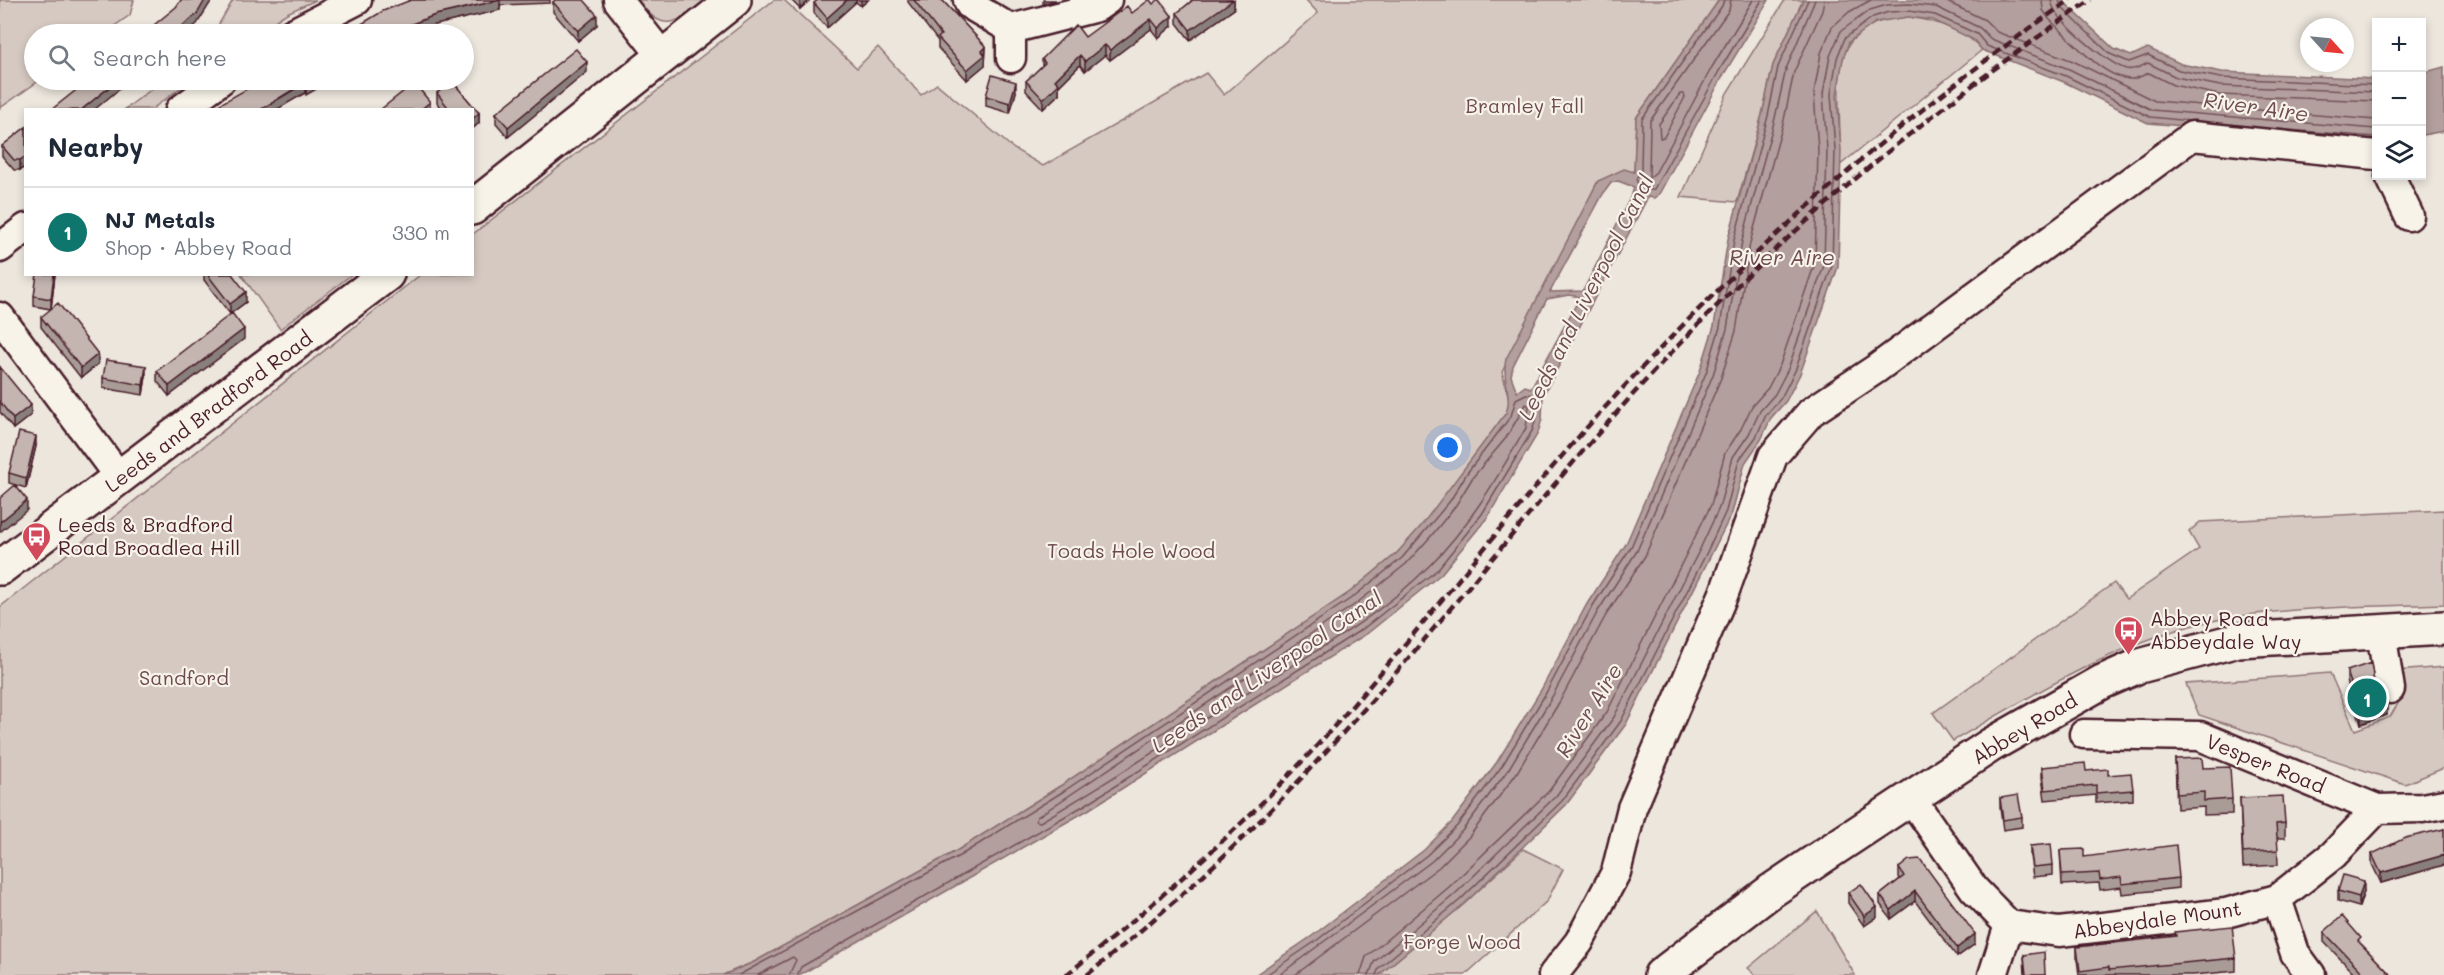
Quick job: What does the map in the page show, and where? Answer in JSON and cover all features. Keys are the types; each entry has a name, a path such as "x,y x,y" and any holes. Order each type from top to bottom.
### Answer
{"main road":[{"path":"474,206 734,0"},
{"name":"Leeds and Bradford Road","path":"0,568 384,276"},
{"name":"Abbey Road","path":"1661,975 1770,891 2052,709 2102,682 2136,667 2238,640 2444,628"}],"street":[{"path":"310,24 357,0"},
{"path":"618,0 663,57"},
{"path":"968,0 970,5 1011,30 1097,7 1107,0"},
{"path":"1011,30 1011,58"},
{"path":"183,108 207,90"},
{"path":"1553,975 1579,942 1616,872 1632,808 1724,593 1773,456 1811,412 1876,369 2192,136 2372,155"},
{"path":"2392,180 2409,216"},
{"path":"0,248 24,230"},
{"path":"0,317 119,477"},
{"path":"2381,632 2390,689"},
{"name":"Vesper Road","path":"2084,734 2200,736 2377,809 2422,808 2444,804"},
{"path":"1911,798 1974,889 2009,925 1993,975"},
{"name":"Abbeydale Mount","path":"2009,925 2059,932 2226,913 2277,899 2333,855 2377,809"},
{"path":"2277,899 2295,953 2311,975"}],"green space":[{"path":"0,0 134,0 130,15 117,24 24,24 26,90 0,108"},
{"path":"233,0 316,0 287,13 270,24 219,24"},
{"path":"637,0 706,0 678,20 663,22 646,11"},
{"path":"774,0 784,0 857,68 878,47 921,95 937,84 1014,149 1043,166 1206,73 1224,95 1318,13 1306,0 1719,0 1636,118 1634,172 1598,181 1502,372 1510,403 1506,413 1422,526 1397,553 1350,592 1060,786 958,850 754,962 723,975 0,975 0,607 419,276 474,276 474,233"},
{"path":"1785,0 1803,0 1773,65 1762,115 1737,202 1681,197 1727,93"},
{"path":"1908,17 1929,21 1958,31 1982,50 1839,166 1840,70 1846,50 1858,34 1878,22"},
{"path":"151,90 178,90 153,108 126,108"},
{"path":"242,276 350,276 280,329"},
{"path":"2444,510 2444,604 2273,612 2217,620 2149,639 2115,653 2047,687 1953,741 1933,713 2114,583 2126,599 2199,549 2189,532 2200,522"},
{"path":"2444,667 2444,768 2405,784 2199,715 2186,684 2330,673 2355,730 2390,717 2403,695 2397,671"},
{"name":"Forge Wood","path":"1523,849 1563,869 1547,901 1465,975 1379,975 1464,904"},
{"path":"1817,911 1855,975 1756,975 1748,968"}],"water":[{"name":"Leeds and Liverpool Canal","path":"1719,0 1769,0 1724,74 1659,194 1654,198 1648,197 1543,396 1542,419 1538,433 1487,518 1441,574 1368,633 1088,810 805,972 798,975 723,975 754,962 958,850 1060,786 1350,592 1397,553 1421,526 1506,413 1508,400 1506,359 1598,181 1624,169 1634,172 1636,118","holes":["1618,181 1634,187 1632,194 1583,291 1550,292 1603,194 1611,183","1569,295 1580,297 1531,388 1525,386 1517,392 1511,376 1513,366 1547,299"]},
{"name":"River Aire","path":"1803,0 2062,0 2114,49 2131,56 2148,48 2181,64 2222,72 2372,79 2372,142 2148,123 2064,82 1982,50 1974,40 1933,20 1908,17 1876,22 1849,42 1843,59 1837,95 1841,150 1838,267 1800,374 1786,401 1771,418 1761,440 1745,463 1732,513 1626,724 1566,805 1464,904 1379,975 1255,975 1312,936 1424,850 1452,822 1497,762 1541,690 1587,604 1626,544 1700,371 1714,326 1728,239 1762,115 1773,65"},
{"path":"2444,67 2444,131 2426,134 2426,72"}],"building":[{"path":"181,0 205,0 197,14 184,24 155,24"},
{"path":"411,0 500,0 435,15 412,24 362,24 383,11"},
{"path":"555,0 584,0 597,15 578,31 553,2"},
{"path":"818,0 847,0 827,18 814,3"},
{"path":"914,0 942,0 986,47 982,51 985,55 967,70 938,38 941,35"},
{"path":"1149,0 1153,4 1160,0 1172,16 1158,28 1151,19 1110,50 1105,45 1085,61 1080,55 1055,80 1059,84 1043,99 1026,81 1045,63 1042,59 1076,25 1085,37 1127,6 1132,13"},
{"path":"1193,0 1233,0 1190,30 1177,13"},
{"path":"576,49 587,62 508,127 496,113"},
{"path":"992,75 1016,82 1010,103 986,96"},
{"path":"76,90 106,90 83,108 54,108"},
{"path":"245,90 292,90 263,108 215,108"},
{"path":"405,90 420,90 430,102 422,108 383,108"},
{"path":"441,90 460,90 479,113 474,117 474,108 448,108 437,93"},
{"path":"24,129 24,157 14,160 2,146"},
{"path":"37,276 54,276 51,299 34,296"},
{"path":"209,276 234,276 246,292 230,304"},
{"path":"58,303 98,354 81,368 41,317"},
{"path":"232,313 244,329 169,386 157,371"},
{"path":"106,360 146,366 143,385 103,378"},
{"path":"0,367 31,405 13,419 0,402"},
{"path":"19,432 36,436 26,478 9,473"},
{"path":"15,485 27,500 0,522 0,498"},
{"path":"2371,663 2374,682 2384,694 2387,705 2361,714 2347,671"},
{"path":"2202,758 2203,768 2230,767 2232,799 2204,801 2204,792 2177,794 2175,759"},
{"path":"2085,763 2086,771 2108,769 2108,775 2131,773 2133,790 2096,793 2096,785 2045,790 2042,767"},
{"path":"2018,795 2022,817 2003,820 2000,798"},
{"path":"2283,796 2285,823 2276,824 2278,850 2243,853 2240,798"},
{"path":"2444,829 2444,855 2381,873 2372,854 2405,838"},
{"path":"2051,844 2053,865 2033,867 2030,846"},
{"path":"2176,845 2179,878 2122,884 2121,877 2100,880 2099,873 2062,875 2060,850 2084,849 2084,857"},
{"path":"1920,859 1975,934 1957,948 1915,891 1891,910 1880,895 1904,876 1899,868 1909,860"},
{"path":"2343,875 2364,881 2359,897 2338,891"},
{"path":"1861,884 1877,907 1864,916 1848,893"},
{"path":"2342,916 2361,938 2358,941 2391,975 2365,975 2324,932"},
{"path":"2232,926 2236,958 2080,971 2077,947 2176,936 2175,932"},
{"path":"2044,952 2045,975 2026,975 2024,955"}],"railway":[{"path":"1066,975 1193,868 1311,752 1384,669 1562,456 1653,356 1708,300 1823,193 1883,142 1944,93 2070,0"},
{"path":"1087,975 1207,872 1292,788 1413,653 1595,438 1690,333 1736,287 1783,242 1882,157 1985,76 2091,0"}],"place":[{"name":"Leeds & Bradford Road Broadlea Hill","path":"37,562"},
{"name":"Abbey Road Abbeydale Way","path":"2129,656"},
{"name":"NJ Metals","path":"2367,698"}],"park label":[{"name":"Bramley Fall","path":"1525,105"},
{"name":"Toads Hole Wood","path":"1131,550"},
{"name":"Sandford","path":"184,677"}]}
